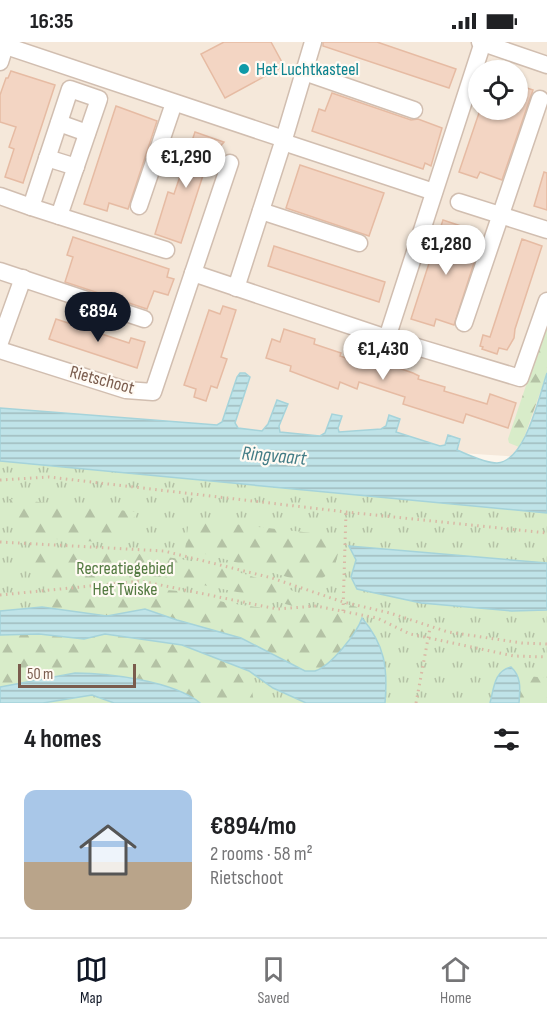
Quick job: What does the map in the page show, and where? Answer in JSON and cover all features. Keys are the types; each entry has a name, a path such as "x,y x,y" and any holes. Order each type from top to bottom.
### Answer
{"street":[{"path":"236,288 313,42"},
{"path":"387,338 482,42 547,65"},
{"path":"0,62 3,45 434,192"},
{"path":"304,72 414,110"},
{"path":"31,207 70,89 99,99 59,216"},
{"path":"464,323 540,99"},
{"path":"139,206 174,103"},
{"path":"59,123 87,133"},
{"path":"47,158 76,167"},
{"name":"Rietschoot","path":"0,350 126,390 153,392 230,163"},
{"path":"0,196 166,250"},
{"path":"459,202 547,230"},
{"path":"261,211 360,243"},
{"path":"0,271 144,319"},
{"path":"193,273 387,338 520,378 547,301"},
{"path":"0,342 23,278"}],"path":[{"path":"0,480 48,477 547,533"},
{"path":"343,611 346,512"},
{"path":"0,542 164,551 272,578 342,602 390,613 448,632 522,643 547,644"},
{"path":"0,595 141,581 277,609 316,606 343,611 377,618 410,634 514,656 547,657"},
{"path":"416,703 430,627"}],"shaded area":[{"path":"0,42 547,42 547,388 522,457 102,430 0,420"}],"green space":[{"path":"547,323 547,373 519,447 509,443 508,439"},
{"name":"Recreatiegebied Het Twiske","path":"0,444 547,502 547,703 0,703"},
{"path":"9,499 138,512 115,543 25,537"},
{"path":"189,519 321,534 332,543 338,553 337,559 330,572 312,584 185,550"},
{"path":"46,548 170,557 252,576 319,601 293,606 164,577 112,573 110,585 178,591 228,603 293,612 322,611 345,604 357,607 362,618 336,656 315,671 305,671 241,638 145,609 107,616 42,607 45,585 32,577 31,559"},
{"path":"39,634 84,639 105,634 182,645 249,671 254,703 200,703 187,695 161,686 129,678 85,672 0,686 0,635"},
{"path":"518,675 547,678 547,703 519,703"}],"water":[{"name":"Ringvaart","path":"240,373 245,373 250,377 235,423 238,428 262,431 268,424 277,400 288,404 279,426 280,432 320,436 325,433 332,414 342,416 339,432 381,429 386,426 389,415 400,419 396,432 440,446 445,445 448,435 460,439 457,450 497,463 507,460 523,440 530,426 547,373 547,513 0,461 0,408 217,425 222,422"},
{"path":"349,546 547,563 547,610 512,611 421,603 357,589 351,577 356,560"},
{"path":"42,607 107,616 145,609 241,638 305,671 315,671 336,656 362,618 376,638 383,658 386,679 385,703 306,703 273,688 249,671 182,645 105,634 84,639 39,634 0,635 0,611"},
{"path":"511,667 519,679 519,703 490,703 498,676"},
{"path":"75,673 122,677 158,684 189,695 200,703 114,703 92,695 43,703 0,703 0,687"}],"building":[{"name":"Het Luchtkasteel","path":"224,42 271,42 284,66 225,98 201,54"},
{"path":"323,42 377,42 456,69 449,88 323,46"},
{"path":"11,71 55,85 23,183 5,177 14,149 9,147 16,127 0,122 0,95"},
{"path":"528,88 533,90 528,105"},
{"path":"332,93 442,128 431,166 425,163 423,169 312,131 319,109 325,111"},
{"path":"116,106 157,121 128,209 109,203 107,211 84,204"},
{"path":"477,120 523,120 502,180 480,172 477,178 459,172"},
{"path":"195,132 224,142 208,160 181,243 155,234 168,192 174,194"},
{"path":"300,165 384,193 369,236 286,208"},
{"path":"544,172 547,173 547,210 534,206"},
{"path":"443,220 461,226 459,234 481,241 454,325 436,319 434,326 411,319"},
{"path":"73,237 169,269 167,277 174,279 168,295 154,291 147,309 65,282 73,257 67,255"},
{"path":"522,239 542,246 514,338 507,350 499,348 497,354 482,349 483,347 480,346 483,335 490,337"},
{"path":"274,246 385,282 379,302 268,266"},
{"path":"223,306 236,310 221,357 227,359 217,388 211,386 206,401 194,397 196,389 184,385 209,310 220,314"},
{"path":"56,319 129,343 131,338 145,342 137,368 49,339"},
{"path":"284,329 315,339 314,344 341,353 340,356 385,371 387,364 413,373 419,376 418,379 445,387 444,391 487,404 490,394 516,403 508,428 466,414 463,423 403,404 405,397 359,382 357,389 340,382 338,389 290,371 291,366 266,358 272,339 280,342"}],"place":[{"name":"Het Luchtkasteel","path":"244,69"}]}
